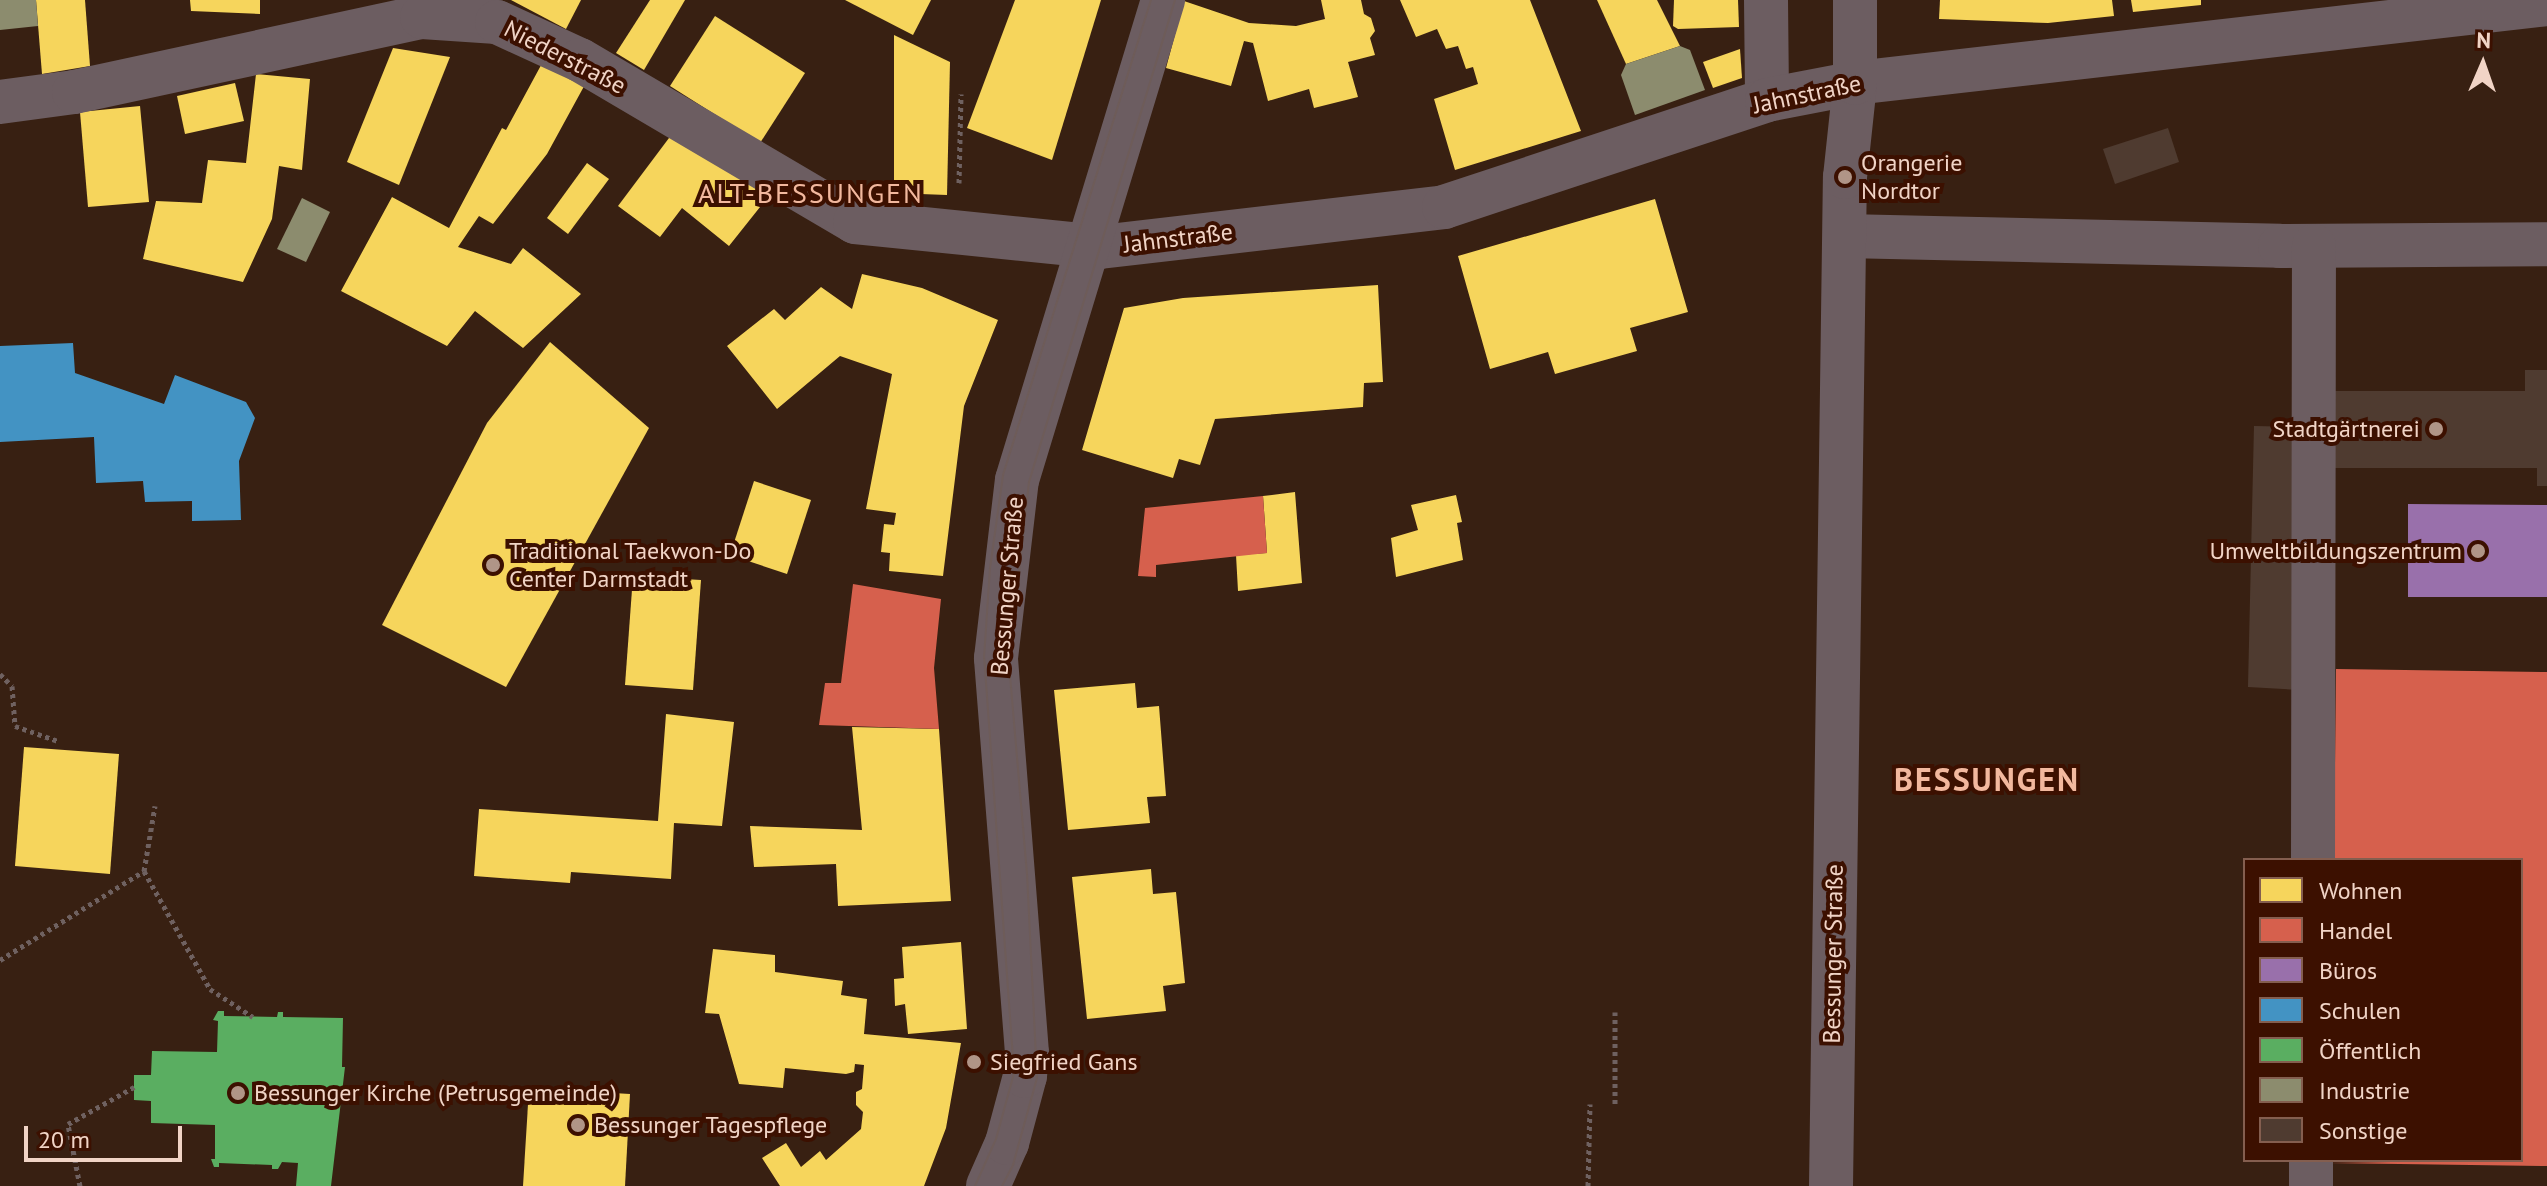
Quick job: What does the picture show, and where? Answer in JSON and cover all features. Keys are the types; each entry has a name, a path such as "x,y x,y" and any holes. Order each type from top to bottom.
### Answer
{"street":[{"name":"Bessunger Straße","path":"988,1186 1007,1143 1025,1076 1027,1053 996,658 1004,569 1017,480 1163,0"},
{"path":"1766,0 1767,100"},
{"name":"Bessunger Straße","path":"1831,1186 1845,177 1855,83 1855,0"},
{"name":"Jahnstraße","path":"1086,245 1100,247 1444,207 1767,100 1855,83 2545,3"},
{"name":"Niederstraße","path":"0,102 74,92 422,17 497,22 580,60 855,222 1086,245"},
{"path":"1845,236 2314,246 2547,244"},
{"path":"2313,858 2314,246"},
{"path":"2311,1162 2311,1186"}],"path":[{"path":"958,232 961,94"},
{"path":"0,674 12,686 15,726 58,741"},
{"path":"155,806 144,871 210,989 253,1017"},
{"path":"0,960 144,871"},
{"path":"1615,1012 1615,1104"},
{"path":"80,1186 68,1124 134,1087"},
{"path":"1588,1186 1590,1104"}],"building: Wohnen":[{"path":"36,0 85,0 90,66 42,74"},
{"path":"190,0 260,0 260,14 191,11"},
{"path":"511,0 581,0 566,29"},
{"path":"650,0 685,0 644,70 616,53"},
{"path":"845,0 931,0 913,35"},
{"path":"1015,0 1101,0 1052,160 967,128"},
{"path":"1321,0 1361,0 1364,14 1371,18 1375,31 1370,38 1375,55 1348,62 1358,97 1314,108 1309,89 1268,101 1253,43 1244,41 1231,86 1166,68 1184,1 1249,23 1296,26 1325,19"},
{"path":"1400,0 1530,0 1581,131 1455,170 1434,99 1478,84 1473,67 1466,69 1458,46 1446,49 1437,29 1416,37"},
{"path":"1597,0 1657,0 1680,46 1626,64"},
{"path":"1674,0 1738,0 1739,27 1678,29 1673,26"},
{"path":"1940,0 2112,0 2114,16 2048,23 1939,19"},
{"path":"2131,0 2201,0 2201,5 2133,12"},
{"path":"715,16 805,73 760,143 670,86"},
{"path":"894,35 950,62 947,195 894,193"},
{"path":"393,48 450,57 399,185 347,162"},
{"path":"1740,49 1742,78 1713,88 1703,62"},
{"path":"546,56 588,79 547,154 493,224 479,216 458,247 511,264 523,248 581,294 523,348 475,311 447,346 341,291 392,197 449,228 502,128 506,130"},
{"path":"256,74 310,79 302,170 279,166 272,219 243,282 143,259 156,201 202,203 208,160 246,163"},
{"path":"235,83 244,121 185,134 177,96"},
{"path":"140,106 149,202 88,207 80,112"},
{"path":"675,130 772,192 729,246 682,208 660,237 618,206"},
{"path":"587,163 609,179 568,234 547,218"},
{"path":"1655,199 1688,312 1630,328 1637,351 1555,374 1548,352 1490,369 1458,256"},
{"path":"862,274 922,288 998,320 964,406 943,576 889,571 890,553 881,552 884,524 894,525 896,513 866,509 892,374 840,356 777,409 727,346 774,309 785,320 821,287 852,309"},
{"path":"1378,285 1383,382 1364,383 1363,407 1215,419 1200,465 1179,459 1173,478 1082,450 1124,308 1183,298"},
{"name":"Traditional Taekwon-Do Center Darmstadt","path":"550,342 649,428 506,687 382,625 487,423"},
{"path":"754,481 811,500 787,574 730,555"},
{"path":"1295,492 1302,583 1238,591 1236,555 1267,553 1263,496"},
{"path":"1456,495 1462,522 1457,523 1463,560 1396,577 1391,538 1418,530 1411,505"},
{"path":"633,576 701,580 693,690 625,685"},
{"path":"1135,683 1137,708 1159,706 1166,796 1147,797 1150,823 1068,830 1054,690"},
{"path":"666,714 734,722 722,826 674,823 671,879 571,872 570,883 474,876 479,809 658,821"},
{"path":"852,727 939,729 951,901 838,906 836,864 754,867 750,826 862,830"},
{"path":"24,747 119,754 110,874 15,866"},
{"path":"1151,869 1153,894 1176,892 1185,983 1163,986 1166,1011 1087,1019 1072,877"},
{"path":"961,942 967,1029 908,1034 905,1004 895,1006 894,979 904,978 902,947"},
{"path":"713,949 775,955 775,972 843,981 841,995 867,999 864,1034 961,1043 946,1128 924,1186 780,1186 762,1158 786,1143 801,1167 820,1151 826,1160 861,1129 863,1112 856,1105 856,1092 862,1089 864,1065 855,1064 854,1072 846,1074 785,1068 783,1088 739,1084 719,1014 705,1013"},
{"name":"Bessunger Tagespflege","path":"529,1088 630,1094 625,1186 523,1186"}],"building: Handel":[{"path":"1263,496 1267,553 1156,565 1156,577 1138,576 1145,508"},
{"path":"853,584 941,599 934,668 939,729 819,725 825,683 841,683"},
{"path":"2336,669 2547,672 2547,1166 2328,1163 2523,1162 2523,858 2334,858"}],"building: Büros":[{"name":"Umweltbildungszentrum","path":"2408,504 2547,505 2547,597 2408,597"}],"building: Schulen":[{"path":"73,343 75,373 164,404 175,375 246,402 255,418 239,461 241,520 192,521 192,501 145,502 143,481 96,483 94,437 0,442 0,346"}],"building: Öffentlich":[{"name":"Bessunger Kirche (Petrusgemeinde)","path":"218,1011 224,1011 224,1016 277,1017 278,1012 283,1012 283,1017 343,1018 342,1067 345,1067 331,1186 296,1186 298,1163 282,1162 278,1169 272,1169 272,1165 219,1163 219,1167 214,1167 211,1159 215,1159 215,1125 151,1123 151,1101 134,1100 134,1075 151,1075 152,1051 217,1052 218,1021 213,1020"}],"building: Industrie":[{"path":"0,0 36,0 38,26 0,30"},
{"path":"1680,46 1690,50 1705,90 1635,115 1621,75 1626,64"},
{"path":"302,198 330,212 306,262 277,249"}],"building: Sonstige":[{"path":"2168,128 2179,162 2115,184 2103,149"},
{"name":"Stadtgärtnerei","path":"2525,370 2547,370 2547,486 2537,486 2537,468 2326,468 2326,391 2525,391"},
{"path":"2254,426 2303,427 2300,690 2248,687"}],"tram line":[{"path":"975,1186 996,1139 1014,1073 984,658 990,568 1003,475 1151,0"},
{"path":"1002,1186 1013,1165 1037,1078 1027,874 1009,663 1029,482 1175,0"}],"place":[{"name":"Orangerie Nordtor","path":"1845,177"},
{"name":"Stadtgärtnerei","path":"2436,429"},
{"name":"Umweltbildungszentrum","path":"2478,551"},
{"name":"Traditional Taekwon-Do Center Darmstadt","path":"493,565"},
{"name":"Siegfried Gans","path":"974,1062"},
{"name":"Bessunger Kirche (Petrusgemeinde)","path":"238,1093"},
{"name":"Bessunger Tagespflege","path":"578,1125"}],"district":[{"name":"ALT-BESSUNGEN","path":"811,193"},
{"name":"BESSUNGEN","path":"1987,779"}]}
